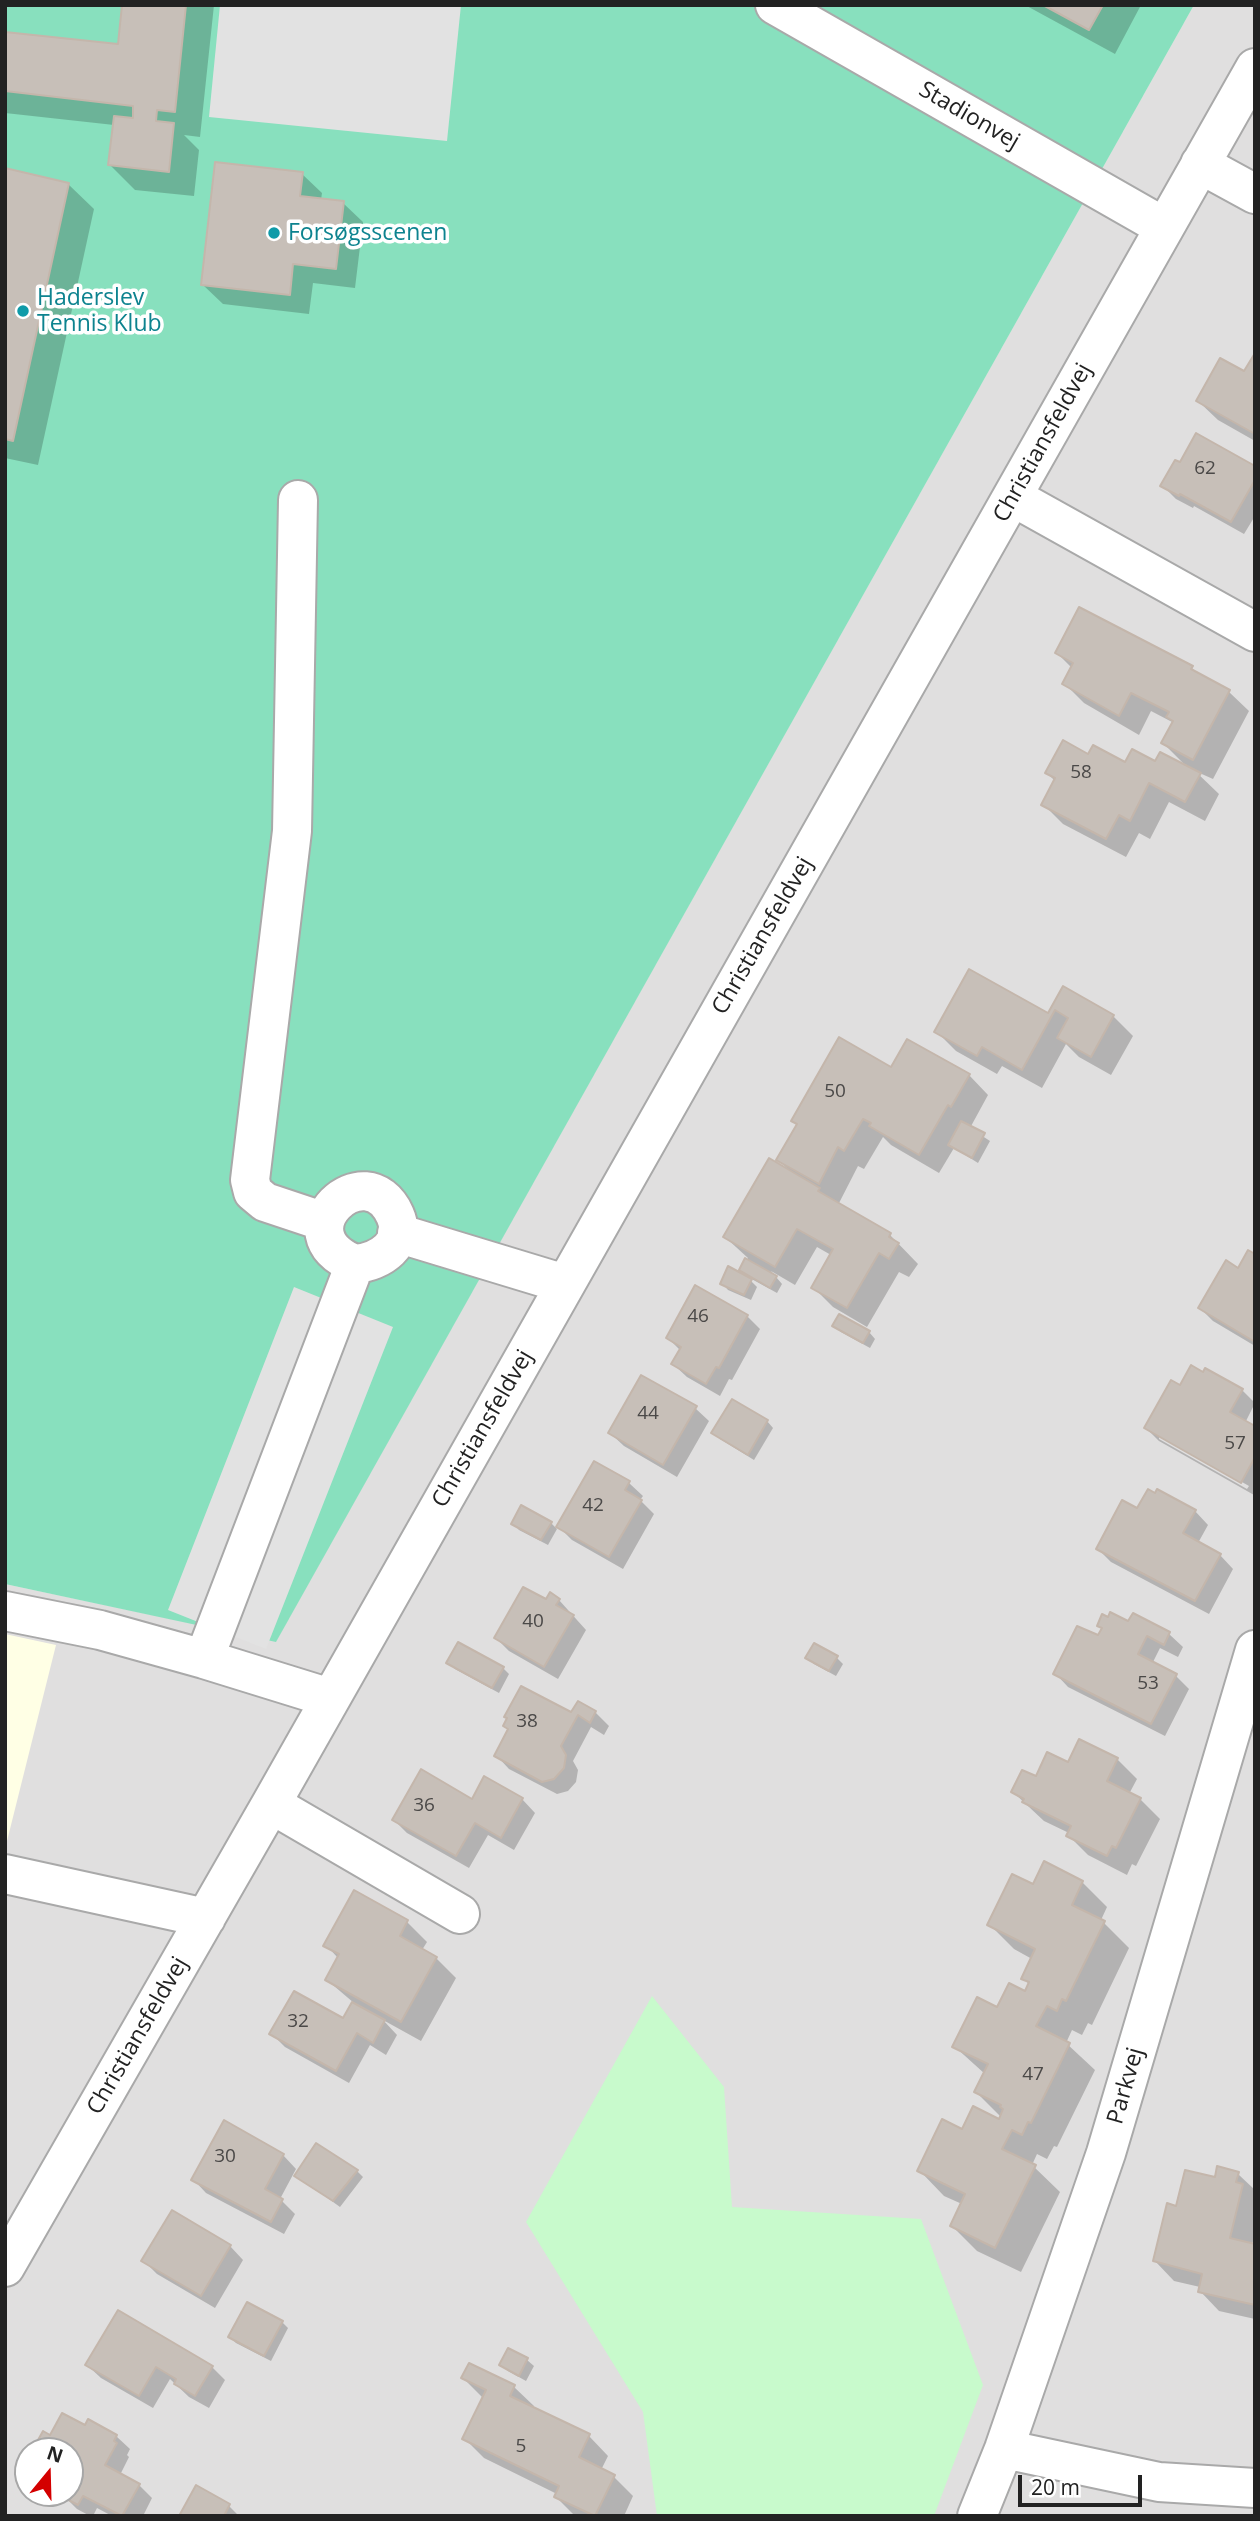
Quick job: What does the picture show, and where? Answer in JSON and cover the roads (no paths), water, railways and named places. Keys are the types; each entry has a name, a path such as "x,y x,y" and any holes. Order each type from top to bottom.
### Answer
{"street":[{"name":"Stadionvej","path":"775,5 1164,227"},
{"name":"Christiansfeldvej","path":"5,2267 271,1804 1255,68"},
{"path":"1200,164 1255,194"},
{"path":"1013,497 1255,632"},
{"path":"298,500 292,831 250,1180 253,1192 265,1202 325,1222"},
{"path":"367,1191 380,1196 391,1206 397,1219 397,1234 392,1247 382,1257 370,1263 355,1264 331,1249 325,1236 325,1222 330,1208 340,1198 352,1192 367,1191"},
{"path":"397,1234 565,1284"},
{"path":"204,1659 355,1264"},
{"path":"5,1611 100,1630 330,1698"},
{"name":"Parkvej","path":"977,2516 1004,2449 1106,2153 1255,1650"},
{"path":"271,1804 460,1913"},
{"path":"5,1874 206,1918"},
{"path":"1004,2449 1159,2482 1255,2488"}],"place":[{"name":"Forsøgsscenen","path":"274,233"},
{"name":"Haderslev Tennis Klub","path":"23,311"}]}
